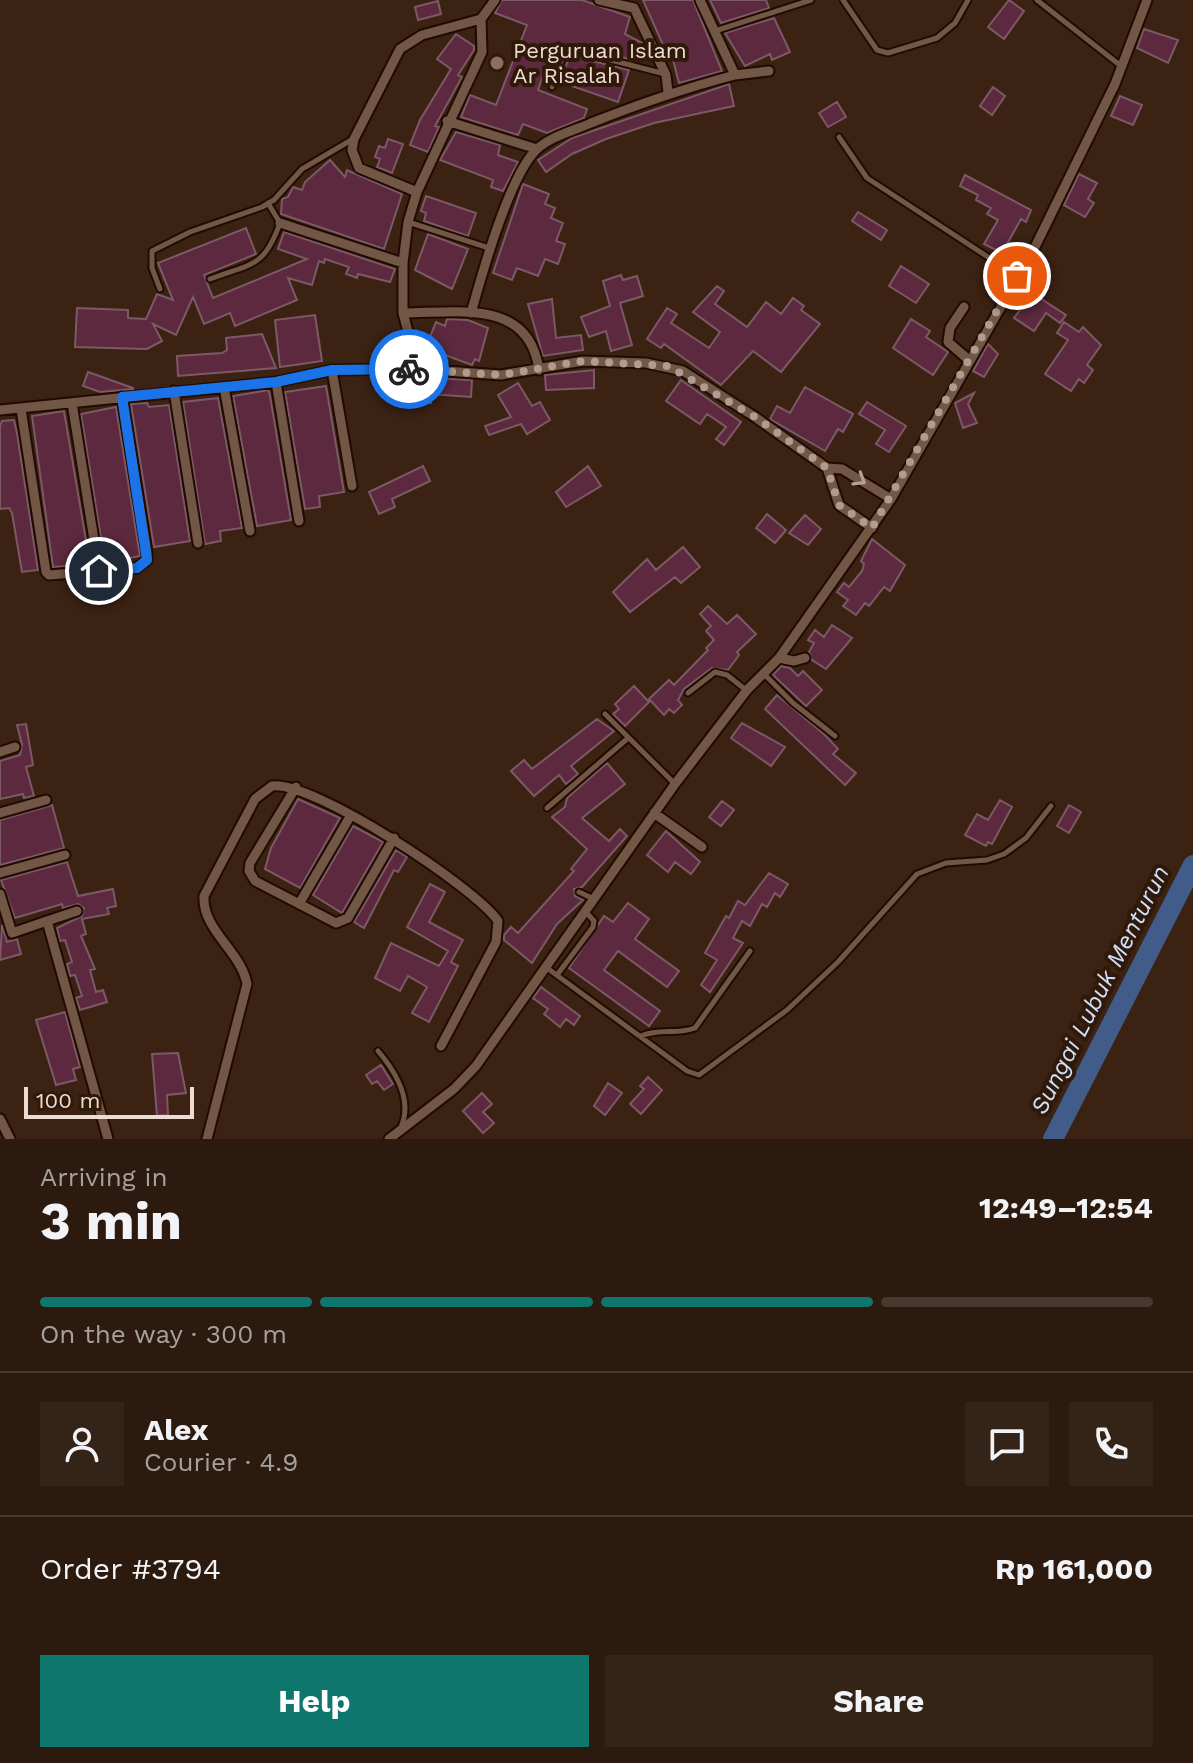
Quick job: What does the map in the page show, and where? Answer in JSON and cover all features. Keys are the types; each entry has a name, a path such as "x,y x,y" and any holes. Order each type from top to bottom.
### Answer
{"street":[{"path":"418,369 403,313 403,263 408,222 417,192 447,121 482,52 481,19 495,0"},
{"path":"599,0 636,4 666,75 668,92"},
{"path":"700,0 735,75"},
{"path":"393,1137 454,1089 476,1066 675,784 747,690 779,658 872,528 1017,276 1122,67 1147,0"},
{"path":"417,192 359,168 352,150 354,139 400,49 422,35 481,19"},
{"path":"471,313 489,248 524,167 537,149 556,137 668,92 735,75 769,71"},
{"path":"447,121 537,149"},
{"path":"280,223 403,263"},
{"path":"964,307 950,328 948,342 970,361"},
{"path":"403,313 471,313 508,318 517,323 537,358 539,370"},
{"path":"0,410 276,382 332,370 418,369 501,375 583,361 668,366 755,417 827,468 842,469 891,499"},
{"path":"332,370 352,486"},
{"path":"276,382 299,521"},
{"path":"224,387 250,531"},
{"path":"174,391 198,543"},
{"path":"21,409 46,572 49,575 137,568 147,560 122,397"},
{"path":"72,403 99,571"},
{"path":"827,468 839,505 872,528"},
{"path":"779,658 805,658"},
{"path":"0,752 15,747"},
{"path":"207,1139 247,984 241,962 206,914 204,896 255,799 272,786 296,787 394,838 493,914 500,928 496,942 441,1046"},
{"path":"296,787 249,871 255,881 299,904 336,923 345,921 394,838"},
{"path":"0,813 46,800"},
{"path":"654,813 702,847"},
{"path":"299,904 351,815"},
{"path":"0,873 65,855"},
{"path":"0,894 12,933"},
{"path":"0,936 77,911"},
{"path":"47,921 108,1139"},
{"path":"0,1119 10,1139"}],"lane":[{"path":"715,31 811,0"},
{"path":"843,0 877,50 888,53 937,38 955,23 968,0"},
{"path":"1037,0 1122,67"},
{"path":"552,87 563,56 572,50 666,75"},
{"path":"839,137 867,178 1017,276"},
{"path":"160,289 152,268 152,251 190,232 268,203 302,169 354,139"},
{"path":"210,279 264,258 272,248 280,223 268,203"},
{"path":"408,222 489,248"},
{"path":"688,693 715,672 727,675 747,690"},
{"path":"764,674 793,703 835,736"},
{"path":"605,714 675,784"},
{"path":"547,808 627,739"},
{"path":"547,968 693,1075 705,1072 787,1010 838,962 917,874 946,863 987,860 1004,854 1026,838 1051,806"},
{"path":"579,892 595,899"},
{"path":"557,975 593,927 594,921 586,912"},
{"path":"641,1036 660,1030 685,1031 695,1028 750,951"},
{"path":"378,1051 392,1068 401,1089 405,1118 393,1137"}],"building":[{"path":"502,0 582,0 630,17 625,34 642,43 633,60 573,45 560,51 549,78 543,76 538,90 587,109 584,118 547,133 523,124 518,135 461,117 470,95 496,105 527,25 495,13"},
{"path":"643,0 693,0 722,71 679,83 671,52 667,54"},
{"path":"710,0 766,0 769,8 721,23"},
{"path":"1009,0 1024,11 1004,39 988,27"},
{"path":"438,1 441,14 418,20 415,7"},
{"path":"774,18 790,52 772,60 770,54 745,66 725,33"},
{"path":"1144,29 1178,40 1168,63 1137,48"},
{"path":"456,34 474,46 474,50 458,75 462,77 435,126 439,127 428,152 410,145 420,120 451,69 437,59"},
{"path":"573,56 629,70 618,102 560,82 568,60"},
{"path":"729,84 734,106 654,123 606,139 572,154 546,172 538,160 572,138"},
{"path":"993,87 1005,96 992,115 980,106"},
{"path":"1120,96 1142,105 1133,125 1111,116"},
{"path":"837,102 846,117 828,127 819,113"},
{"path":"456,132 500,145 498,155 518,162 503,191 491,187 493,180 440,160"},
{"path":"388,139 403,144 392,173 377,167 380,159 375,157 379,146 385,148"},
{"path":"330,160 345,177 347,170 402,194 384,249 281,214 282,199 288,197 293,187 302,190 305,182"},
{"path":"1079,174 1097,183 1088,199 1094,203 1085,217 1064,205"},
{"path":"965,175 1031,210 1026,222 1021,219 1002,253 984,244 998,220 987,214 991,208 976,200 978,195 960,186"},
{"path":"523,184 549,194 545,204 555,208 551,218 563,223 556,241 565,244 558,264 545,259 538,276 517,268 512,280 493,273"},
{"path":"426,196 476,213 468,236 424,221 426,213 421,211"},
{"path":"858,212 887,230 881,240 852,221"},
{"path":"246,228 256,254 204,275 213,298 307,259 278,249 284,232 395,269 390,282 358,274 357,278 346,274 349,267 325,259 324,263 319,261 312,285 288,278 297,300 235,326 230,313 204,324 193,297 176,335 153,324 162,341 147,349 75,347 77,308 128,310 128,318 146,319 157,294 173,300 158,263"},
{"path":"428,234 468,249 452,289 415,270"},
{"path":"901,266 929,284 916,303 889,286"},
{"path":"621,275 623,280 637,276 643,296 620,303 632,345 611,351 606,331 589,337 581,317 610,306 603,281"},
{"path":"717,286 724,291 715,304 747,327 766,302 781,314 793,298 804,306 801,310 820,324 781,372 753,351 721,385 664,344 661,348 647,339 667,308 677,314 671,323 709,348 720,332 693,312"},
{"path":"1026,289 1066,315 1060,323 1046,313 1034,331 1014,318 1020,310 1014,306"},
{"path":"552,299 556,338 581,335 583,350 543,356 528,304"},
{"path":"315,315 322,361 280,367 275,320"},
{"path":"447,319 468,320 488,328 479,361 475,359 472,365 434,351 435,348 427,344 436,322 445,326"},
{"path":"911,319 930,331 926,337 948,352 933,375 893,348"},
{"path":"1064,322 1079,332 1083,327 1101,345 1087,365 1093,370 1084,383 1079,379 1071,391 1045,374 1068,340 1057,333"},
{"path":"262,334 276,368 178,376 177,356 222,353 227,350 226,338"},
{"path":"988,344 998,354 984,377 973,371"},
{"path":"594,370 594,388 546,390 545,375"},
{"path":"88,372 133,389 100,392 83,386"},
{"path":"414,380 472,380 471,397 430,394 431,403 416,404"},
{"path":"681,380 741,422 724,445 716,439 726,427 707,414 700,424 666,401"},
{"path":"518,383 532,406 540,402 550,420 527,434 521,424 489,435 485,426 511,417 498,395"},
{"path":"326,386 344,492 319,496 320,507 305,509 285,392"},
{"path":"805,387 853,414 843,432 838,429 825,451 770,419 777,406 790,413"},
{"path":"269,390 291,520 257,526 233,396"},
{"path":"974,393 968,404 977,423 963,428 955,403"},
{"path":"218,398 242,528 220,531 221,541 205,544 183,402"},
{"path":"867,402 906,426 889,452 876,444 885,430 859,414"},
{"path":"147,403 149,407 169,405 190,541 154,547 131,404"},
{"path":"116,407 140,556 105,563 81,414"},
{"path":"64,411 90,564 53,567 32,416"},
{"path":"14,420 38,570 22,572 12,513 9,508 0,509 0,426 2,421"},
{"path":"423,466 430,481 392,499 395,507 379,514 369,492"},
{"path":"588,466 601,486 566,507 556,492"},
{"path":"767,514 786,530 775,543 756,528"},
{"path":"805,515 821,529 808,545 789,533"},
{"path":"872,539 905,565 890,591 884,587 869,606 865,603 856,615 843,606 848,600 837,592 844,583 849,587 862,571 864,564 861,561"},
{"path":"683,547 700,567 681,583 675,577 630,612 613,592 647,559 656,570"},
{"path":"708,606 727,624 737,615 756,634 737,652 739,655 728,670 712,668 684,689 678,700 682,705 674,713 669,709 664,715 649,699 669,680 674,685 708,650 706,648 714,640 706,631 711,626 700,614"},
{"path":"832,625 852,638 826,669 812,660 809,652 814,643 808,640 815,630 824,637"},
{"path":"781,666 790,668 798,676 803,671 822,690 806,706 773,675"},
{"path":"634,686 649,702 625,726 613,714 619,709 615,704"},
{"path":"777,695 838,749 833,754 856,773 845,785 765,709"},
{"path":"597,719 614,731 571,766 578,774 566,784 559,775 534,796 511,771 524,760 532,769"},
{"path":"742,723 785,747 771,766 731,738"},
{"path":"26,724 33,765 26,767 34,796 24,798 23,794 0,799 0,761 20,755 22,745 17,725"},
{"path":"607,763 625,784 582,818 609,841 620,829 627,836 582,887 574,889 575,896 583,900 557,924 532,963 504,940 504,935 511,927 518,933 574,871 571,869 587,849 552,817 565,807 567,798"},
{"path":"298,799 340,818 300,888 265,869 271,848"},
{"path":"1000,800 1012,807 992,844 988,842 986,846 965,835 977,814 988,820"},
{"path":"722,801 734,810 721,826 709,817"},
{"path":"52,805 64,848 0,865 0,820"},
{"path":"1069,805 1081,812 1069,833 1057,826"},
{"path":"353,826 383,842 342,913 313,895"},
{"path":"666,831 700,862 691,874 675,862 668,872 647,855"},
{"path":"396,850 407,857 398,872 394,870 364,928 354,922"},
{"path":"67,862 78,896 113,889 116,906 107,908 109,914 82,919 86,934 81,936 95,969 90,970 96,992 103,990 107,1002 80,1010 76,998 82,996 75,975 70,976 67,964 72,962 65,940 60,941 57,928 82,916 84,908 78,904 63,908 62,904 15,918 1,880"},
{"path":"769,873 788,884 780,897 775,893 767,907 762,904 750,926 742,921 733,938 743,943 710,992 701,985 717,960 705,953 738,901 745,905"},
{"path":"430,884 445,892 429,922 463,940 451,962 458,966 429,1022 412,1013 427,987 408,976 400,991 375,978 391,943 439,966 448,951 407,927"},
{"path":"628,903 649,919 635,939 679,971 667,987 618,951 604,970 660,1011 649,1026 569,968 604,916 613,922"},
{"path":"2,925 7,942 17,939 21,954 0,960"},
{"path":"541,987 580,1016 574,1025 566,1019 560,1027 544,1014 548,1009 533,998"},
{"path":"65,1012 80,1067 73,1069 76,1080 56,1085 36,1020"},
{"path":"178,1053 186,1093 167,1095 168,1115 157,1116 152,1054"},
{"path":"381,1065 393,1084 384,1090 377,1081 372,1084 366,1075"},
{"path":"648,1077 662,1090 641,1114 630,1104 644,1089 640,1086"},
{"path":"608,1083 622,1093 605,1115 594,1106"},
{"path":"482,1093 492,1104 483,1112 494,1123 483,1133 463,1111"}],"waterway":[{"name":"Sungai Lubuk Menturun","path":"1053,1139 1193,865"}],"way so far":[{"path":"409,369 501,375 583,361 611,361 668,366 683,371 827,468 831,490 839,505 872,528 1017,276"}],"place":[{"name":"Perguruan Islam Ar Risalah","path":"497,63"}],"route":[{"path":"99,571 137,568 147,560 122,397 276,382 332,370 409,369"}]}
